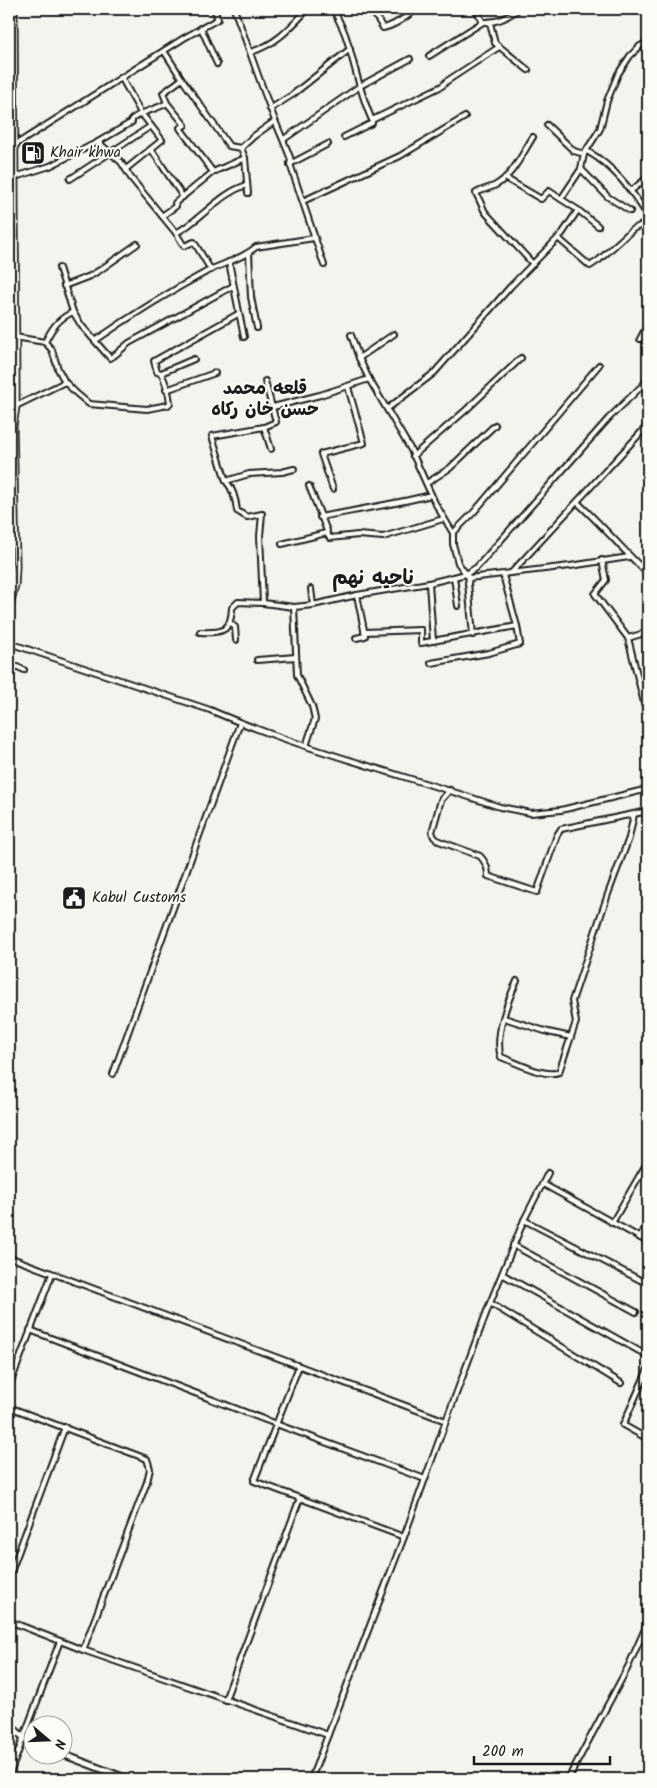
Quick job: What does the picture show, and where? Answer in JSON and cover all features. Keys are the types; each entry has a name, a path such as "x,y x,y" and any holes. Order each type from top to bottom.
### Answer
{"highway":[{"path":"9,610 16,576 13,426 16,406 14,9"},
{"path":"9,478 9,569"}],"main road":[{"path":"9,1724 22,1736"},
{"path":"72,1758 128,1779"}],"street":[{"path":"15,145 121,77 201,28 218,20 214,9"},
{"path":"234,9 251,52 270,110 284,138 292,160 290,164 324,265"},
{"path":"251,52 265,47 278,39 308,9"},
{"path":"334,9 350,49 364,102 372,120"},
{"path":"373,12 383,28 388,27 416,9"},
{"path":"475,9 483,22"},
{"path":"429,56 483,22 490,23 502,20 519,9"},
{"path":"490,23 495,43 499,48 528,70"},
{"path":"201,28 216,64"},
{"path":"561,199 581,169 586,152 600,129 607,101 618,74 630,56 640,46 648,42"},
{"path":"344,137 372,123 372,120 442,86 446,81 499,48"},
{"path":"270,110 350,49"},
{"path":"164,51 229,146 241,148"},
{"path":"284,138 360,86 410,59"},
{"path":"121,77 141,112 162,140 126,169"},
{"path":"182,79 163,93 184,125 180,128 213,172"},
{"path":"15,177 50,166 98,142 132,122 132,119 141,112 158,109 168,103"},
{"path":"303,200 400,156 465,117"},
{"path":"241,148 275,121"},
{"path":"70,178 151,126"},
{"path":"547,126 574,151 586,152 602,160 618,177 624,180 648,216"},
{"path":"533,137 506,178 476,193 485,212 533,264"},
{"path":"98,142 126,169 130,178 176,233 184,246 194,242 211,270"},
{"path":"290,164 328,144"},
{"path":"241,148 245,158 248,193"},
{"path":"151,149 184,197"},
{"path":"162,216 176,206 175,203 213,172 245,158"},
{"path":"581,169 608,197 630,211"},
{"path":"632,190 648,177"},
{"path":"506,178 541,199 549,192 578,210 598,226"},
{"path":"644,181 648,185"},
{"path":"176,233 189,226 236,189 247,185"},
{"path":"387,409 434,373 558,238 578,210"},
{"path":"558,238 590,266 634,230 648,222"},
{"path":"96,340 137,312 211,270 249,253 256,247 314,238"},
{"path":"64,286 90,276 136,244"},
{"path":"249,253 251,297 257,328"},
{"path":"229,262 244,337"},
{"path":"59,268 73,312 81,325 110,358 130,343 233,286"},
{"path":"45,342 53,326 73,312"},
{"path":"15,337 45,342 52,350 65,382 89,404 147,409 170,403 154,361 238,314"},
{"path":"640,339 648,324"},
{"path":"358,358 394,334"},
{"path":"351,335 358,358 368,379 413,456 431,495 453,533 453,544 458,563 470,578"},
{"path":"413,456 466,410 521,358"},
{"path":"160,373 194,359"},
{"path":"453,533 474,512 599,365"},
{"path":"166,390 214,373"},
{"path":"273,407 348,387 368,379"},
{"path":"200,632 215,633 223,631 230,623 232,608 235,604 242,602 294,607 313,605 466,574 478,567 609,418 648,380"},
{"path":"263,603 260,536 262,514 247,518 237,511 236,502 226,481 212,436 264,427 276,422 265,381"},
{"path":"16,406 65,382"},
{"path":"334,489 321,454 364,443 348,387"},
{"path":"427,483 450,468 495,425"},
{"path":"512,572 648,425"},
{"path":"264,427 272,449"},
{"path":"226,481 249,474 282,472 294,469"},
{"path":"309,486 326,528 326,533 330,538 358,534 383,537 443,518"},
{"path":"320,517 405,502 431,495"},
{"path":"577,502 603,525 629,557 648,574"},
{"path":"282,544 326,533"},
{"path":"470,578 629,557"},
{"path":"602,560 606,580 595,594 628,638 648,719"},
{"path":"430,663 520,644 503,575"},
{"path":"454,577 458,606"},
{"path":"470,578 468,583 473,635"},
{"path":"429,583 433,641"},
{"path":"310,589 313,605"},
{"path":"356,638 365,636 357,595"},
{"path":"294,607 297,675 312,706 315,719 306,746"},
{"path":"230,623 234,627 236,640"},
{"path":"364,632 421,630 421,643 517,626"},
{"path":"628,638 648,632"},
{"path":"9,643 210,710 240,724 500,807 531,813 561,810 648,789"},
{"path":"257,660 296,657"},
{"path":"9,663 24,670"},
{"path":"113,1074 240,724"},
{"path":"450,790 441,800 438,808 432,832 434,837 439,841 480,856 484,859 488,876 536,892 557,835 561,829 648,811"},
{"path":"517,981 499,1039 501,1057 542,1073 555,1074 559,1072 576,1022 572,1001 629,838 634,814"},
{"path":"504,1018 571,1037"},
{"path":"612,1223 648,1161"},
{"path":"311,1779 404,1537 490,1303 524,1220 548,1173"},
{"path":"543,1184 648,1242"},
{"path":"524,1220 648,1284"},
{"path":"640,1238 648,1222"},
{"path":"513,1245 636,1312"},
{"path":"9,1257 446,1421"},
{"path":"9,1387 10,1379 52,1274"},
{"path":"502,1274 648,1356"},
{"path":"490,1303 621,1383"},
{"path":"30,1330 425,1479"},
{"path":"299,1366 254,1481 404,1537"},
{"path":"648,1369 623,1425 648,1439"},
{"path":"9,1407 147,1459 150,1469 147,1482 83,1650"},
{"path":"9,1577 65,1427"},
{"path":"225,1700 300,1498"},
{"path":"9,1620 83,1650 328,1735"},
{"path":"568,1779 628,1667 648,1622"},
{"path":"32,1716 60,1641"},
{"path":"9,1776 22,1743"}],"place":[{"name":"Khair khwa","path":"33,153"},
{"name":"Kabul Customs","path":"74,898"}],"district":[{"name":"قلعه محمد حسن خان رکاه","path":"265,399"},
{"name":"ناحیه نهم","path":"373,579"}]}
